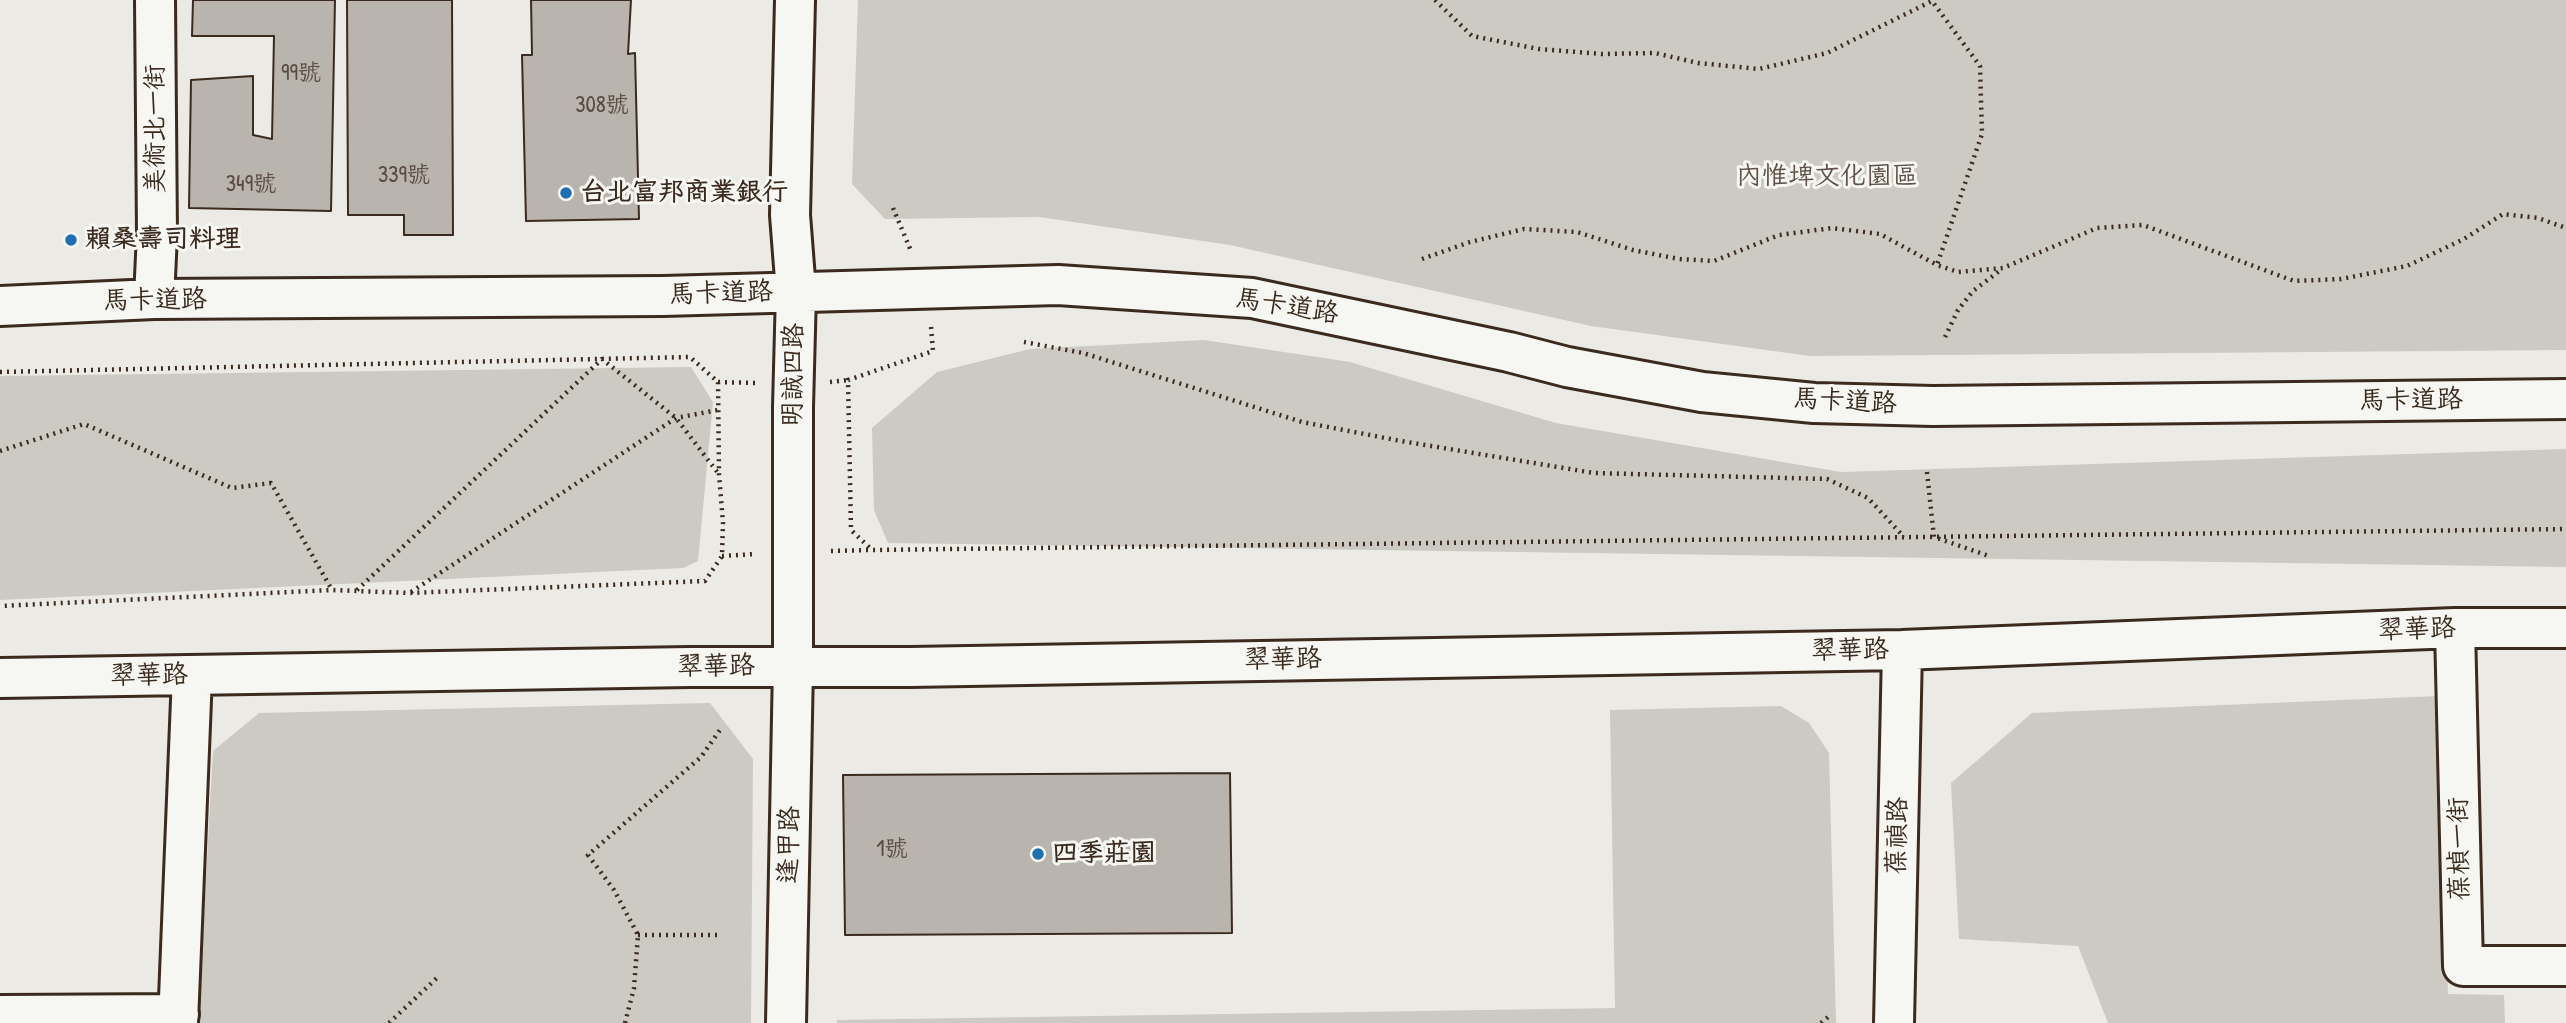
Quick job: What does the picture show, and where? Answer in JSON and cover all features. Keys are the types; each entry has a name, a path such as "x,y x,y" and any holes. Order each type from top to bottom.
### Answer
{"street":[{"name":"美術北一街","path":"154,299 157,234 155,0"},
{"name":"明誠四路","path":"793,666 796,292 790,215 795,0"},
{"name":"馬卡道路","path":"0,306 154,299 649,296 1058,285 1252,298 1509,352 1567,368 1702,392 1814,403 1947,406 2566,399"},
{"name":"翠華路","path":"0,678 793,666 938,667 1902,650 2455,628 2566,628"},
{"name":"葆楨一街","path":"2455,628 2463,966 2566,966"},
{"name":"葆禎路","path":"1894,1023 1902,650"},
{"name":"逢甲路","path":"786,1023 793,666"},
{"path":"0,1014 179,1018 192,675"}],"path":[{"path":"1434,0 1472,36 1539,49 1602,54 1655,53 1698,63 1759,69 1827,53 1932,1 1980,66 1982,134 1937,265"},
{"path":"1945,337 1958,310 1973,291 2003,268 2097,228 2143,225 2294,281 2341,279 2407,266 2464,239 2503,214 2538,218 2566,228"},
{"path":"1422,259 1470,242 1524,229 1577,232 1633,250 1714,261 1779,235 1832,228 1880,234 1937,265 1958,272 2003,268"},
{"path":"1024,342 1083,353 1302,422 1429,446 1594,473 1827,479 1868,498 1904,537"},
{"path":"933,351 848,380 851,530 872,550 2566,529"},
{"path":"0,372 690,357 718,382 719,474 723,523 722,556 705,582 409,593 332,590 0,606"},
{"path":"602,359 676,418 719,474"},
{"path":"357,590 602,359"},
{"path":"409,593 676,418 718,410"},
{"path":"0,451 84,424 232,488 271,483 332,590"},
{"path":"1927,472 1934,537"},
{"path":"1934,537 1989,556"},
{"path":"625,1023 634,988 638,935 614,890 588,855 701,757 720,730"},
{"path":"638,935 719,935"},
{"path":"389,1023 439,976"},
{"path":"1821,1023 1828,1017"}],"green space":[{"name":"內惟埤文化園區","path":"858,0 2566,0 2566,350 1810,356 1591,326 1230,245 1039,217 885,219 852,184"},
{"path":"1204,340 1350,362 1556,423 1841,472 2566,449 2566,567 888,543 874,510 872,428 937,372 1030,349"},
{"path":"691,367 713,402 698,561 683,568 0,600 0,376"},
{"path":"2438,696 2448,994 2504,995 2505,1023 2108,1023 2078,946 1959,939 1951,783 2032,713"},
{"path":"710,703 753,759 751,1023 198,1023 213,751 259,713"},
{"path":"1781,706 1809,723 1829,753 1836,1023 837,1023 837,1020 1615,1008 1610,710"}],"building":[{"path":"193,0 335,0 331,211 189,208 191,80 253,76 253,135 272,139 274,36 192,36"},
{"path":"347,0 452,0 453,235 404,235 404,215 348,215"},
{"path":"531,0 631,0 628,54 635,53 639,219 526,221 522,55 532,55"},
{"name":"四季莊園","path":"1230,773 1232,933 845,935 843,775"}],"place":[{"name":"台北富邦商業銀行","path":"566,193"},
{"name":"賴桑壽司料理","path":"71,240"},
{"name":"四季莊園","path":"1038,854"}]}
